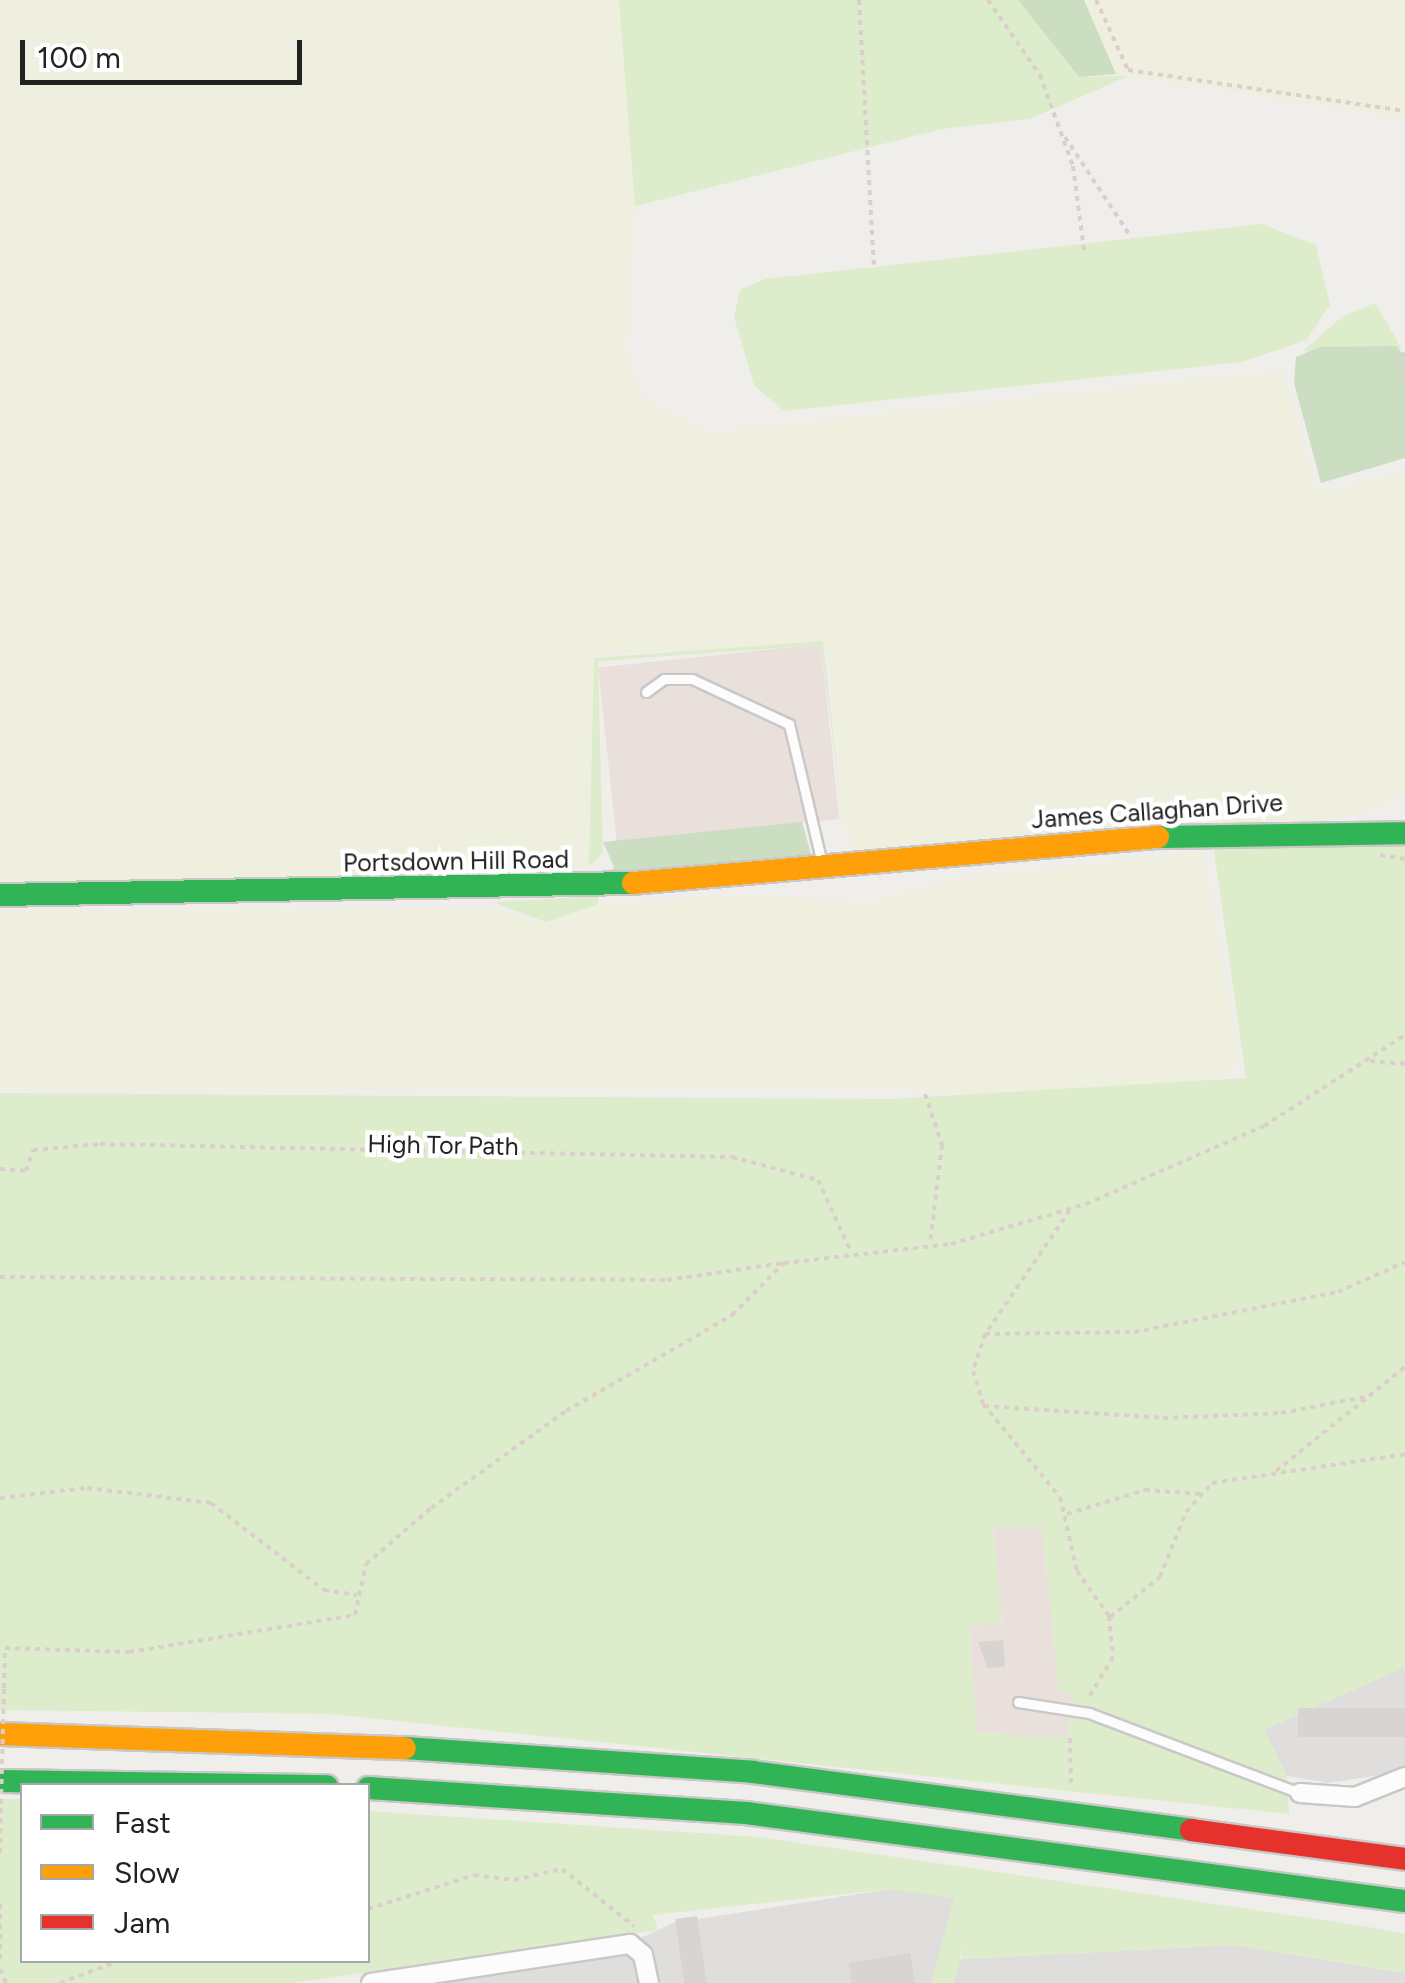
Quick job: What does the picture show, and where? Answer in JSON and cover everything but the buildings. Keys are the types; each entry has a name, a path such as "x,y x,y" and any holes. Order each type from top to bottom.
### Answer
{"main road":[{"name":"James Callaghan Drive","path":"912,859 1287,828 1405,833"},
{"name":"Portsdown Hill Road","path":"0,895 604,886 912,859"},
{"path":"0,1734 269,1740 753,1772 1405,1859"},
{"path":"0,1780 164,1783"},
{"path":"370,1788 746,1813 1405,1900"}],"street":[{"path":"1300,1793 1356,1797 1405,1777"},
{"path":"371,1983 642,1952 649,1983"}],"lane":[{"path":"646,692 664,679 692,678 789,724 822,866"},
{"path":"1018,1702 1089,1713 1300,1793"}],"path":[{"path":"859,0 874,265"},
{"path":"988,0 1034,63 1060,131 1084,250"},
{"path":"1096,0 1128,70 1405,111"},
{"path":"1060,131 1131,237"},
{"path":"1405,354 1396,356 1405,382"},
{"path":"0,1277 667,1280 850,1250 874,1259 1072,1207 1264,1126 1405,1035"},
{"path":"1368,1061 1405,1064"},
{"path":"925,1094 942,1145 930,1244"},
{"name":"High Tor Path","path":"0,1170 26,1171 34,1150 100,1144 732,1156 818,1180 850,1250"},
{"path":"1072,1207 985,1334 973,1371 984,1406 1066,1514 1077,1571 1110,1617 1113,1657 1089,1713"},
{"path":"985,1334 1134,1332 1338,1292 1405,1262"},
{"path":"0,1853 5,1648 129,1652 355,1615 366,1564 431,1508 566,1411 732,1315 784,1263"},
{"path":"1272,1474 1405,1367"},
{"path":"984,1406 1163,1418 1281,1413 1365,1397"},
{"path":"1110,1617 1160,1576 1212,1482 1405,1454"},
{"path":"0,1498 87,1488 211,1503 324,1590 359,1596"},
{"path":"1066,1514 1145,1490 1202,1494"},
{"path":"1070,1738 1071,1783"},
{"path":"370,1907 474,1875 514,1880 562,1869 640,1932 642,1952"},
{"path":"0,1904 0,1966 6,1983"},
{"path":"60,1983 112,1963"}],"shaded area":[{"path":"821,644 839,819 617,842 598,667"},
{"path":"993,1526 1042,1527 1059,1690 1074,1695 1068,1740 977,1732 969,1627 1002,1622"},
{"path":"1405,1667 1405,1771 1329,1783 1287,1776 1263,1730"},
{"path":"890,1889 960,1896 945,1960 1233,1945 1405,1973 1405,1983 375,1983 626,1945 673,1923"}],"green space":[{"path":"0,0 619,0 635,206 626,353 644,400 712,432 1284,371 1314,486 1325,492 1405,471 1405,792 1364,813 1299,823 855,853 843,821 828,645 602,654 594,658 589,867 494,881 0,882"},
{"path":"619,0 1018,0 1079,77 1128,76 1030,119 942,129 635,206"},
{"path":"1018,0 1084,0 1116,74 1079,77"},
{"path":"1084,0 1405,0 1405,119 1116,74"},
{"path":"1262,224 1316,245 1330,305 1306,340 1242,362 784,411 754,385 734,317 740,290 765,279"},
{"path":"1375,303 1402,349 1303,351 1343,316"},
{"path":"1396,346 1405,356 1405,458 1321,483 1294,383 1296,357 1320,347"},
{"path":"823,641 843,821 821,645 598,661 603,852 589,867 594,658"},
{"path":"802,822 812,858 607,877 614,867 603,842"},
{"path":"1213,844 1405,846 1405,1667 1264,1730 1287,1776 1289,1814 330,1714 0,1710 0,1093 891,1099 1246,1078","holes":["993,1527 1042,1527 1059,1691 1074,1695 1067,1739 977,1732 969,1628 1002,1622"]},
{"path":"1204,851 1240,1062 1224,1077 1148,1093 1038,1101 885,1088 0,1090 0,911 494,908 537,922 598,904 752,894 871,903 950,879"},
{"path":"598,896 598,904 546,922 493,902"},
{"path":"0,1799 20,1799 20,1963 370,1963 370,1811 759,1837 1405,1934 1405,1973 1233,1945 962,1959 963,1947 954,1983 931,1983 954,1898 890,1889 653,1915 658,1930 293,1983 0,1983"}],"traffic: fast":[{"path":"1158,837 1405,833"},
{"path":"0,895 633,883"},
{"path":"405,1748 753,1772 1191,1830"},
{"path":"0,1781 131,1783"},
{"path":"370,1788 746,1813 1405,1901"}],"traffic: slow":[{"path":"633,883 1158,837"},
{"path":"0,1734 405,1748"}],"traffic: jam":[{"path":"1191,1830 1405,1859"}]}
